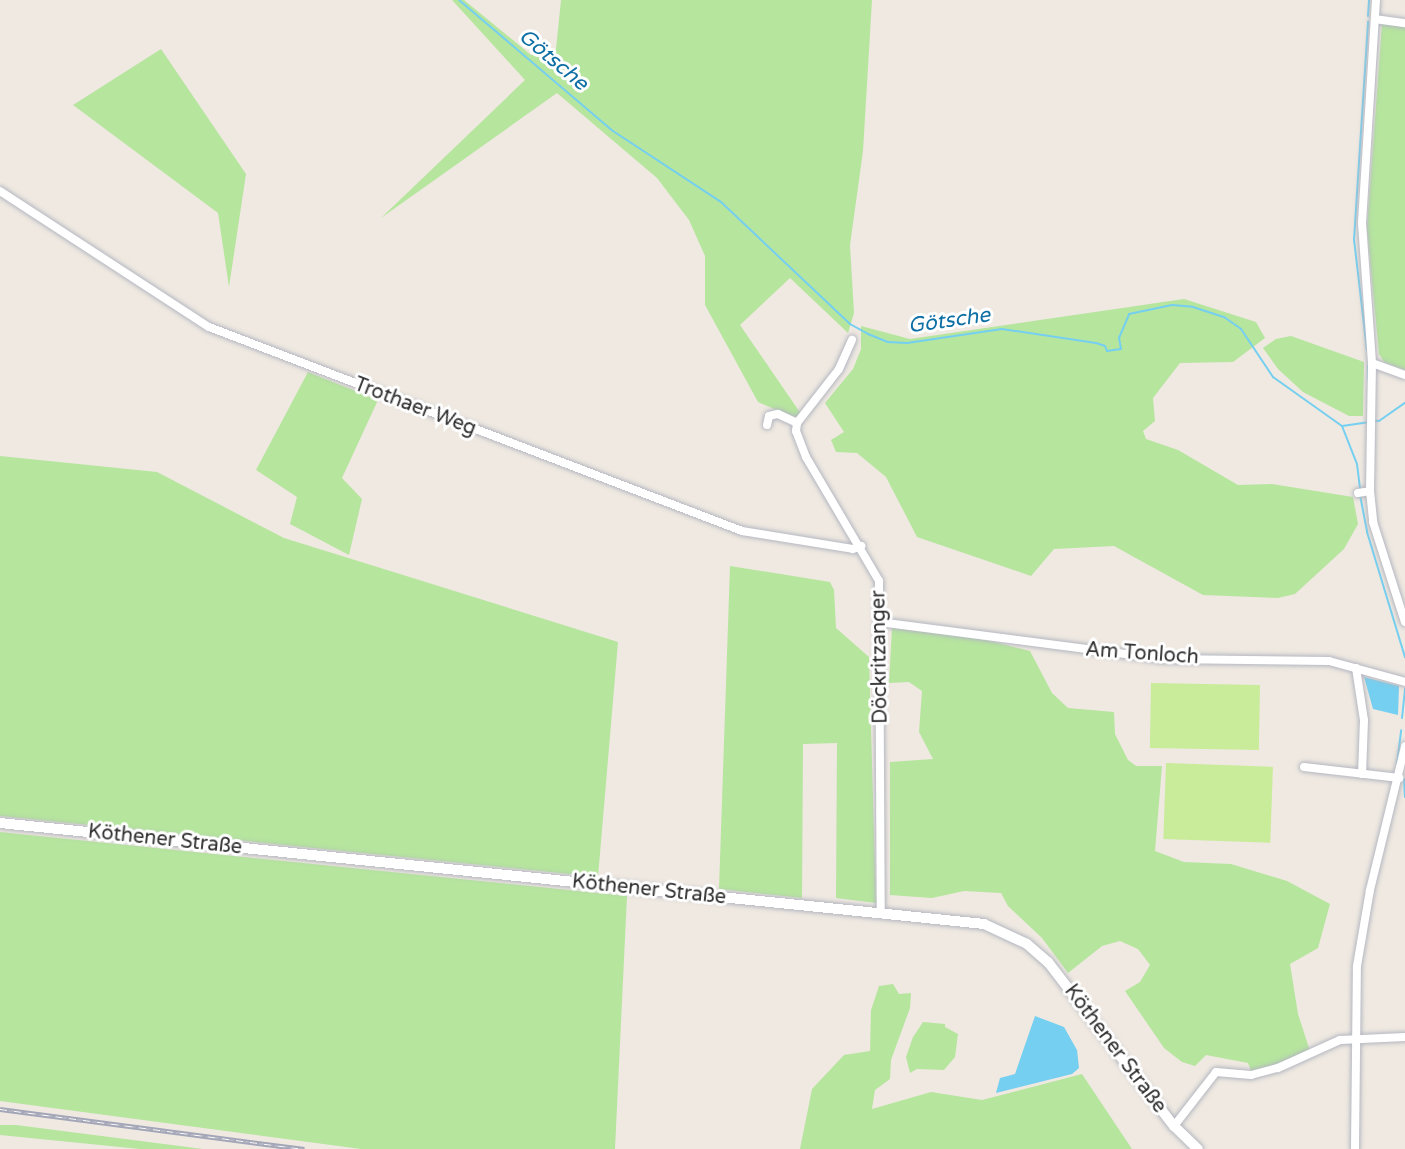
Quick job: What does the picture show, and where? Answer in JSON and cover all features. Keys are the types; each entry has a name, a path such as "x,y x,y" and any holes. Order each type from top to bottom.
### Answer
{"main road":[{"name":"Köthener Straße","path":"0,823 984,924 1027,944 1063,980 1174,1126 1198,1149"}],"street":[{"path":"1376,0 1362,223 1372,363 1372,428 1365,492 1405,622"},
{"path":"1375,19 1405,23"},
{"name":"Trothaer Weg","path":"0,191 208,327 742,531 818,545 854,549 861,546"},
{"path":"767,425 769,416 778,414 797,423 839,369 852,340"},
{"path":"1372,363 1405,375"},
{"name":"Döckritzanger","path":"797,423 796,430 806,457 861,546 879,581 881,913"},
{"name":"Am Tonloch","path":"879,622 1164,659 1317,661 1356,668 1405,682"},
{"path":"1356,668 1364,720 1362,774"},
{"path":"1355,1149 1357,966 1363,927 1405,746"},
{"path":"1304,767 1399,778"},
{"path":"1174,1126 1216,1072 1251,1075 1278,1068 1340,1040 1405,1037"}],"green space":[{"path":"452,0 464,0 531,55 556,49 561,0 872,0 863,151 850,245 854,313 848,333 790,278 740,325 801,414 793,417 758,402 705,305 705,256 689,220 657,178 557,93 381,218 525,80"},
{"path":"1382,24 1405,27 1405,370 1384,362 1379,354 1367,228"},
{"path":"161,49 246,174 229,287 218,213 73,105"},
{"path":"1184,299 1256,322 1265,338 1233,362 1180,363 1153,398 1155,421 1143,431 1146,439 1178,450 1238,485 1272,484 1353,497 1358,524 1344,549 1295,594 1278,598 1203,595 1114,546 1054,549 1031,576 917,537 886,477 857,453 836,452 831,440 844,432 825,403 853,369 861,349 861,326 910,339"},
{"path":"1291,336 1364,362 1363,416 1349,416 1303,392 1278,369 1263,348 1276,339"},
{"path":"308,372 378,400 342,478 362,499 349,555 290,524 297,497 256,470"},
{"path":"0,456 157,472 284,538 618,642 598,877 0,816"},
{"path":"730,566 830,582 834,590 836,628 869,657 876,903 836,898 837,743 803,744 802,898 719,889"},
{"path":"892,628 978,638 1030,651 1052,693 1068,708 1114,712 1115,734 1128,760 1136,766 1162,766 1155,851 1184,862 1231,864 1287,881 1330,904 1318,948 1290,964 1298,1014 1310,1051 1252,1073 1248,1063 1206,1055 1195,1066 1182,1062 1164,1048 1125,991 1140,982 1150,965 1138,949 1120,941 1102,946 1068,973 1042,938 1008,906 1001,893 964,891 932,898 890,895 890,762 933,759 919,732 922,691 909,682 889,683"},
{"path":"1151,683 1260,685 1259,750 1150,748"},
{"path":"1166,763 1273,767 1270,843 1163,839"},
{"path":"0,832 627,896 615,1149 361,1149 0,1101"},
{"path":"893,984 899,994 911,993 910,1008 891,1060 890,1079 875,1090 872,1109 931,1092 982,1100 1082,1074 1132,1149 800,1149 812,1089 844,1055 870,1051 871,1010 879,986"},
{"path":"923,1022 945,1024 945,1027 958,1034 955,1057 944,1070 917,1069 910,1073 906,1057 913,1037"},
{"path":"0,1125 16,1125 203,1149 140,1149 0,1135"}],"water":[{"path":"1364,677 1399,686 1398,715 1373,709"},
{"path":"1035,1016 1064,1027 1077,1050 1079,1068 1072,1074 996,1093 1000,1078 1015,1074"}],"waterway":[{"name":"Götsche","path":"459,0 613,131 721,202 850,324 868,334 888,342 907,343 1002,329 1096,343 1105,346 1107,351 1121,349 1119,338 1129,314 1172,305 1193,307 1224,317 1241,329 1273,377 1342,426 1379,421 1405,403"},
{"path":"1368,16 1369,0"},
{"path":"1367,350 1354,240 1368,21"},
{"path":"1368,366 1368,381"},
{"path":"1342,426 1357,464 1360,489"},
{"path":"1360,495 1367,532 1405,657"},
{"path":"1402,718 1405,688"},
{"path":"1397,764 1401,730"},
{"path":"1404,779 1405,797"}],"railway":[{"path":"0,1109 304,1149"}]}
